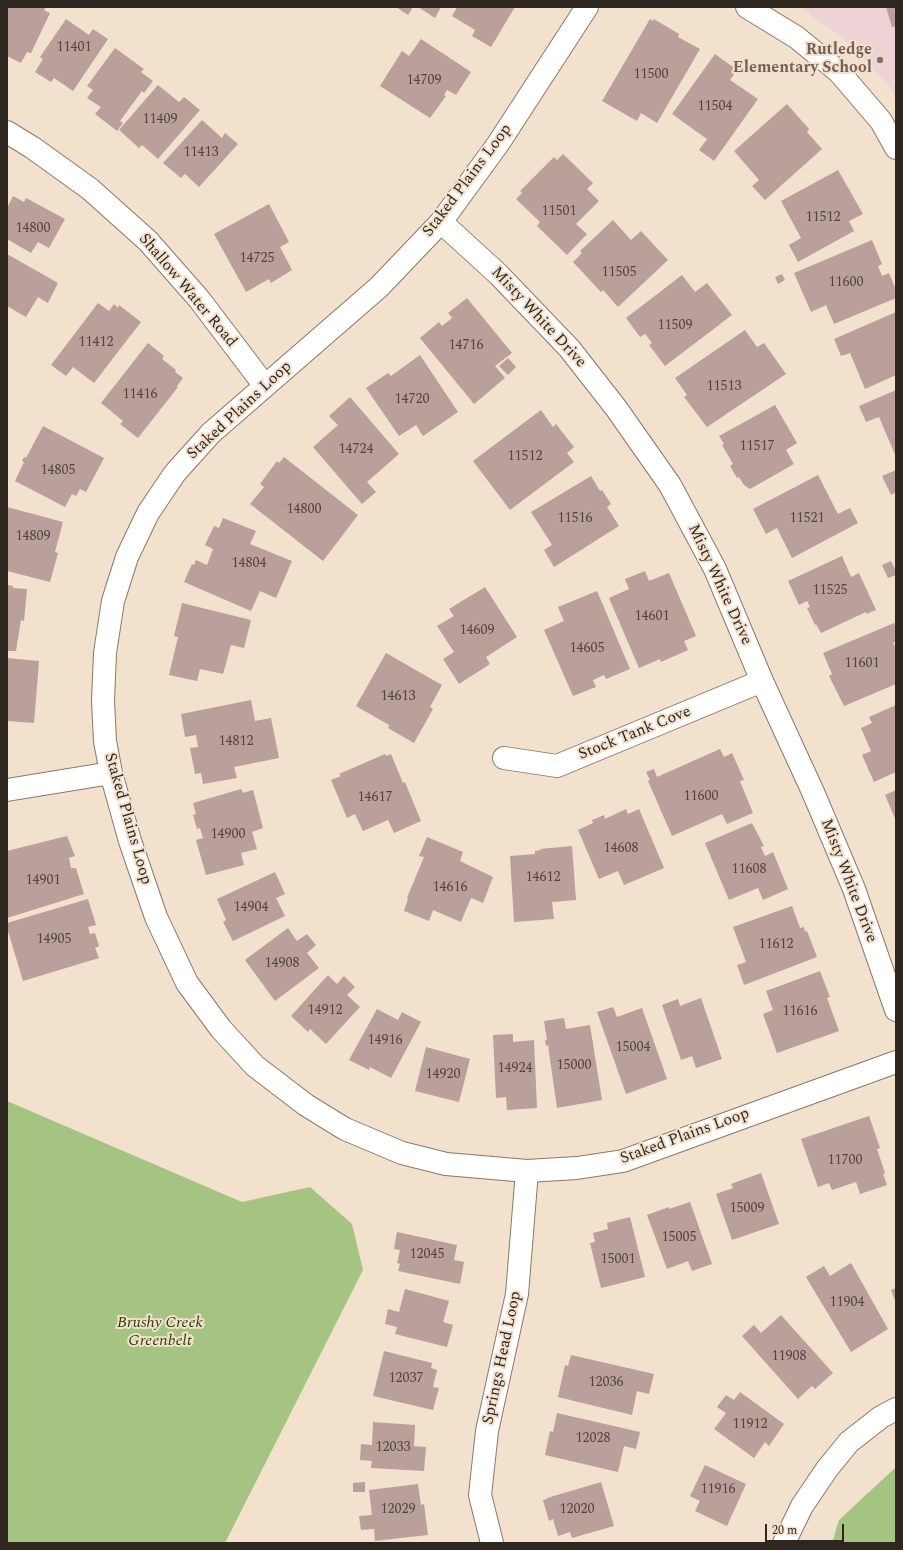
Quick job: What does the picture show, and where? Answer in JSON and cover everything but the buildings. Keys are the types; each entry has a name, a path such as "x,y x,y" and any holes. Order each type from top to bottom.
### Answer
{"street":[{"name":"Staked Plains Loop","path":"587,7 498,144 441,222 379,287 211,433 175,473 148,512 127,557 113,601 105,653 103,701 105,741 111,773 130,841 156,917 187,983 220,1029 255,1066 306,1105 345,1129 402,1153 446,1164 528,1171 577,1168 623,1161 896,1062"},
{"path":"747,7 796,37 839,72 881,121 896,148"},
{"name":"Shallow Water Road","path":"7,132 34,148 90,189 148,242 199,299 265,386"},
{"name":"Misty White Drive","path":"441,222 498,274 569,348 626,420 670,485 715,569 762,682 813,792 854,889 896,1010"},
{"name":"Stock Tank Cove","path":"504,758 558,766 762,682"},
{"path":"7,790 111,773"},
{"name":"Springs Head Loop","path":"492,1543 480,1495 487,1431 517,1294 528,1171"},
{"path":"784,1543 802,1506 827,1469 849,1442 881,1417 896,1409"}],"shaded area":[{"name":"Rutledge Elementary School","path":"799,7 896,7 896,97 888,84 841,36"}],"green space":[{"name":"Brushy Creek Greenbelt","path":"7,1101 242,1202 310,1187 352,1224 363,1270 225,1543 7,1543"},
{"path":"896,1467 896,1543 832,1543 839,1520"}],"place":[{"name":"Rutledge Elementary School","path":"880,60"}]}
